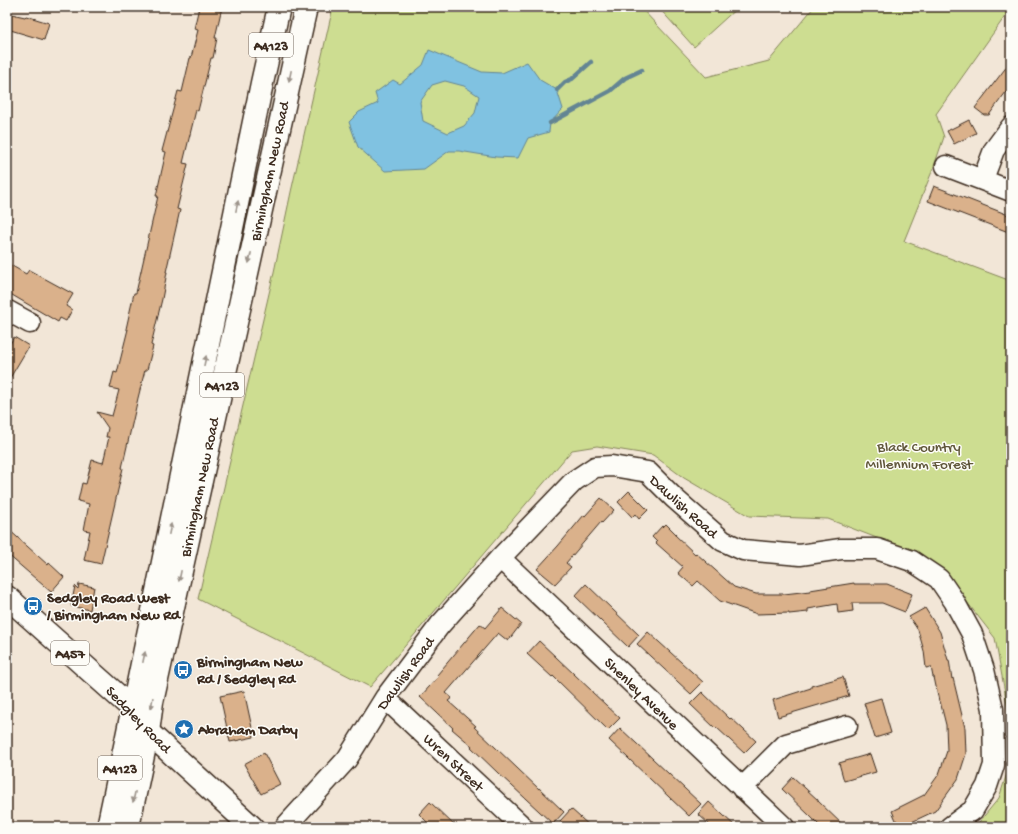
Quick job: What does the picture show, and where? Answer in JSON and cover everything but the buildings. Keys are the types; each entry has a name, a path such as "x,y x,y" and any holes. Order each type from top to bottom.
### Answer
{"main road":[{"name":"Birmingham New Road","path":"108,827 279,7"},
{"name":"Birmingham New Road","path":"128,827 148,732 152,702 306,7"},
{"name":"Sedgley Road","path":"7,597 133,709 148,732 252,827"}],"street":[{"path":"983,179 994,150 1011,127"},
{"path":"946,166 1011,191"},
{"path":"7,311 30,323"},
{"name":"Dawlish Road","path":"285,827 347,759 385,698 440,625 500,558 574,481 595,467 612,466 648,472 674,498 723,541 743,550 800,555 841,549 877,550 912,561 939,579 954,601 972,634 984,670 993,709 994,765 986,786 973,810 950,827"},
{"name":"Shenley Avenue","path":"500,558 784,827"},
{"name":"Wren Street","path":"385,698 523,827"},
{"path":"742,788 786,744 847,726"}],"green space":[{"name":"Black Country Millennium Forest","path":"333,7 640,7 706,77 769,61 814,7 1011,7 936,114 944,137 933,169 904,241 1011,281 1011,726 995,638 945,574 905,549 828,519 749,516 684,478 653,455 597,446 572,450 370,687 198,599 274,272"},
{"path":"658,7 738,7 694,47"},
{"path":"1011,761 1011,827 975,827 999,798"}],"water":[{"path":"429,50 482,72 502,73 527,62 540,80 557,90 563,109 550,123 549,132 528,138 518,158 496,157 459,151 449,151 424,169 385,171 358,147 349,122 359,112 378,103 375,93 393,80 400,84 423,65","holes":["445,81 464,86 479,96 475,113 464,126 448,133 423,121 420,102 432,85"]}],"waterway":[{"path":"557,90 591,62"},
{"path":"550,123 610,91 625,78 642,70"}],"place":[{"name":"Sedgley Road West / Birmingham New Rd","path":"33,606"},
{"name":"Birmingham New Rd / Sedgley Rd","path":"183,670"},
{"name":"Abraham Darby","path":"184,729"}]}
